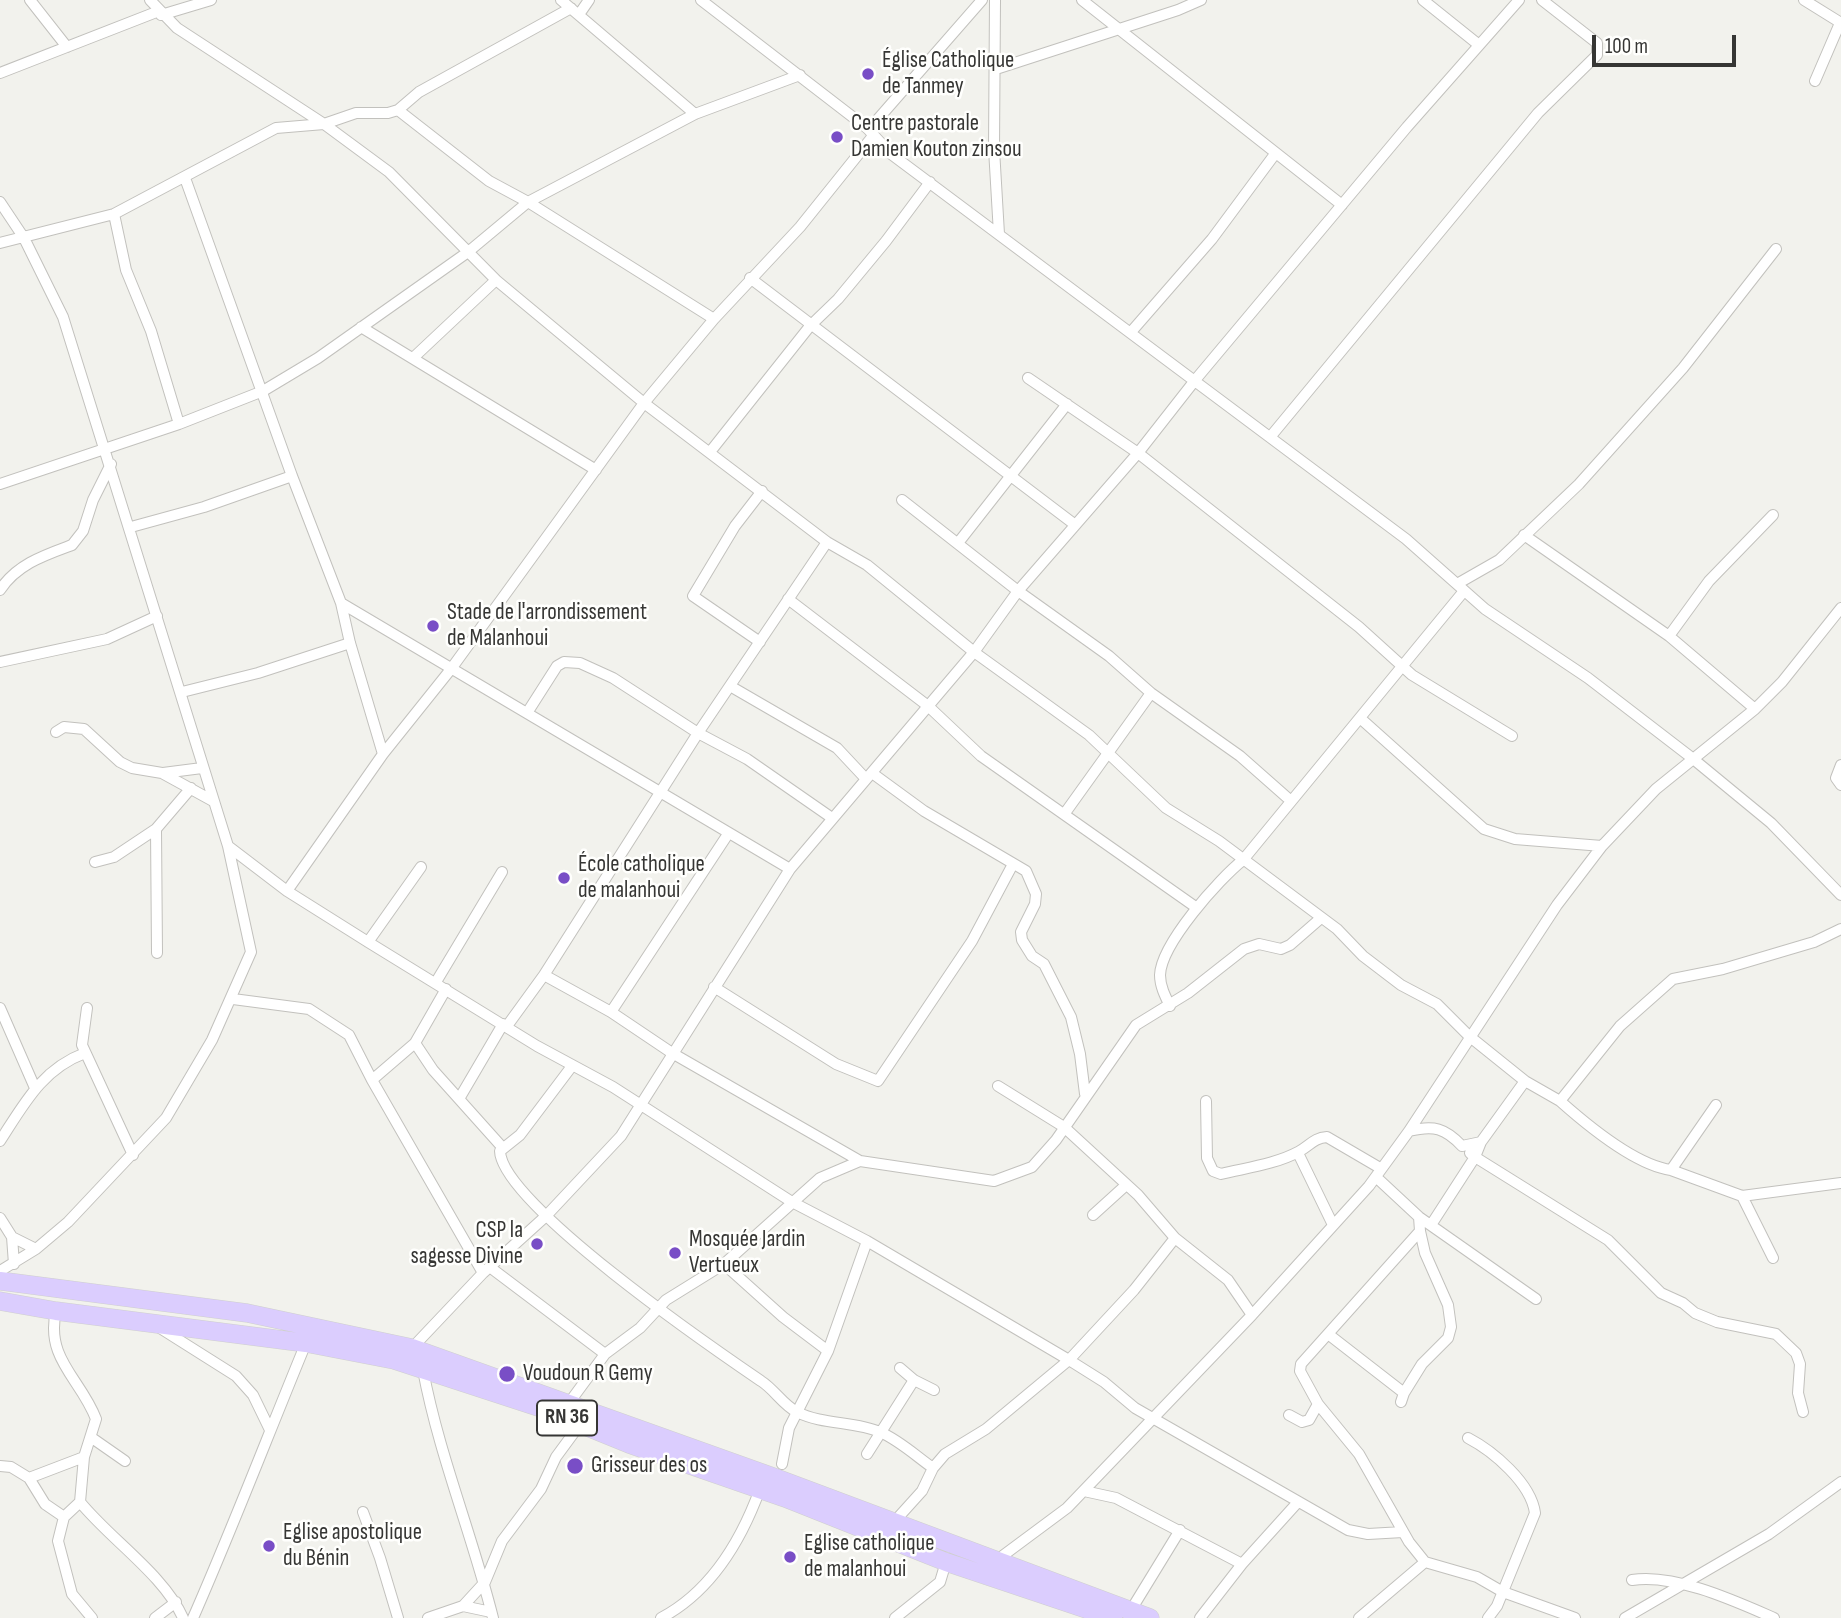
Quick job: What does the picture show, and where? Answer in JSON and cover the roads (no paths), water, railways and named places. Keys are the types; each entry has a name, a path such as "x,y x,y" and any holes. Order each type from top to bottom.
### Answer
{"main road":[{"name":"RN 36","path":"0,1281 247,1313 412,1348 569,1403 1150,1618"},
{"name":"RN 36","path":"0,1301 55,1311 141,1320 377,1355 581,1423 946,1562 1112,1618"}],"street":[{"path":"30,0 67,47"},
{"path":"150,0 160,13 234,67 324,124 389,172 496,280 644,403 827,542 867,565 974,652 1089,734 1166,808 1196,825 1321,918 1401,985 1437,1004 1469,1036 1525,1081 1560,1101 1585,1123 1660,1169 1671,1170 1742,1196 1841,1183"},
{"path":"0,61 4,72 160,13 211,0"},
{"path":"561,0 695,114"},
{"path":"0,243 114,214 185,178 234,147 276,128 324,124 356,113 398,110 419,92 575,11 589,0"},
{"path":"701,0 800,75 930,182 1062,284 1131,331 1406,539 1485,609 1588,677 1692,758 1771,823 1841,895"},
{"path":"286,891 383,754 450,669 644,403 750,278 800,227 872,127 982,0"},
{"path":"995,0 994,149 999,234"},
{"path":"1082,0 1342,205"},
{"path":"996,69 1119,30 1201,0"},
{"path":"1423,0 1479,45"},
{"path":"412,1348 487,1271 546,1216 621,1136 790,869 974,652 1018,592 1138,453 1195,379 1519,0"},
{"path":"1271,436 1538,113 1597,55 1597,43 1542,0"},
{"path":"1804,0 1841,23 1815,81"},
{"path":"0,484 179,424 263,391 318,358 468,252 528,202 695,114 800,75"},
{"path":"398,110 489,181 528,202 714,319"},
{"path":"1131,331 1212,239 1275,154"},
{"path":"185,178 292,476 341,603 383,754"},
{"path":"710,452 810,326 846,289 930,182"},
{"path":"0,202 24,238 63,317 131,527 182,692 202,768 228,846 251,952 233,999 175,1104 133,1155 68,1222 36,1249 0,1271"},
{"path":"114,214 125,270 150,331 179,424"},
{"path":"1170,1006 1162,989 1160,972 1166,954 1197,908 1219,881 1243,860 1360,719 1461,587 1488,568 1579,484 1644,415 1776,249"},
{"path":"750,278 1074,524"},
{"path":"412,358 496,280"},
{"path":"360,327 596,470"},
{"path":"1028,378 1138,453 1359,627 1400,666 1512,736"},
{"path":"958,543 1067,404"},
{"path":"0,590 8,577 22,566 78,540 93,500 111,464"},
{"path":"131,527 204,507 292,476"},
{"path":"760,642 693,596 735,526 761,491"},
{"path":"902,500 1018,592 1109,656 1151,693 1240,755 1292,801"},
{"path":"1669,636 1709,581 1773,515"},
{"path":"1524,535 1669,636 1755,709"},
{"path":"459,1099 505,1025 544,975 698,733 827,542"},
{"path":"788,599 928,706 981,756 1197,908"},
{"path":"341,603 790,869"},
{"path":"998,1560 1068,1508 1252,1315 1333,1225 1378,1173 1409,1131 1557,905 1602,846 1656,789 1755,709 1783,682 1841,608"},
{"path":"0,662 107,639 157,616"},
{"path":"182,692 258,673 350,643"},
{"path":"527,713 557,666 570,662 597,669 698,733 747,759 832,818"},
{"path":"730,686 837,748 869,776 1026,871 1036,894 1035,904 1021,932 1023,940 1032,956 1044,964 1071,1017 1080,1054 1085,1094"},
{"path":"1065,813 1151,693"},
{"path":"1360,719 1484,829 1515,839 1602,846"},
{"path":"56,732 64,727 84,729 120,762 132,768 162,773 202,768"},
{"path":"1841,765 1836,778 1841,785"},
{"path":"162,773 213,800"},
{"path":"95,862 114,858 156,829 191,788"},
{"path":"156,829 157,953"},
{"path":"611,1012 668,924 699,883 728,834"},
{"path":"228,846 286,891 368,942 572,1066 613,1087 640,1107 792,1202 867,1241 1069,1360 1153,1418 1298,1502 1358,1533 1403,1532"},
{"path":"714,987 836,1064 878,1081 972,941 1013,864"},
{"path":"368,942 421,867"},
{"path":"436,982 502,872"},
{"path":"544,975 611,1012 672,1053 860,1161 994,1181 1032,1167 1064,1127 1136,1024 1170,1006 1244,948 1258,944 1281,949 1290,945 1321,918"},
{"path":"1560,1101 1620,1026 1673,979 1723,969 1814,943 1841,929"},
{"path":"372,1080 415,1043 446,989"},
{"path":"233,999 296,1006 323,1015 349,1035 372,1080 487,1271 605,1354"},
{"path":"0,1008 35,1088"},
{"path":"87,1008 81,1037 85,1053 133,1155"},
{"path":"415,1043 433,1070 502,1147 502,1160 546,1216 658,1308 764,1383 797,1412 880,1431 933,1468"},
{"path":"0,1141 35,1088 65,1060 85,1053"},
{"path":"502,1147 520,1135 572,1066"},
{"path":"1431,1225 1475,1157 1480,1142 1525,1081"},
{"path":"998,1086 1064,1127 1149,1207 1175,1238 1228,1280 1252,1315"},
{"path":"1206,1101 1206,1158 1213,1171 1221,1174 1297,1153 1317,1138 1327,1137 1378,1173 1419,1217 1536,1299"},
{"path":"1671,1170 1716,1105"},
{"path":"1409,1131 1438,1128 1449,1133 1475,1157 1608,1240 1661,1293 1683,1303 1695,1313 1717,1322 1776,1334 1796,1353 1800,1364 1798,1393 1803,1412"},
{"path":"1462,1146 1480,1142"},
{"path":"1297,1153 1333,1225"},
{"path":"569,1403 605,1354 640,1328 658,1308 724,1264 820,1178 860,1161"},
{"path":"1093,1215 1125,1186"},
{"path":"1742,1196 1767,1241 1773,1258"},
{"path":"1328,1334 1402,1397 1422,1364 1448,1338 1451,1327 1452,1316 1424,1253 1419,1217"},
{"path":"0,1218 12,1237 14,1264"},
{"path":"1420,1231 1305,1359 1300,1371 1318,1404 1359,1454 1403,1532 1425,1562 1477,1577 1503,1592 1576,1618"},
{"path":"12,1237 36,1249"},
{"path":"894,1522 922,1491 933,1468 945,1454 986,1429 1069,1360 1126,1299 1175,1238"},
{"path":"782,1464 789,1428 828,1351 867,1241"},
{"path":"724,1264 783,1318 828,1351"},
{"path":"55,1311 52,1328 59,1357 93,1412 96,1424 84,1457 80,1502 64,1517 58,1541 72,1594 92,1618"},
{"path":"141,1320 221,1364 236,1376 253,1395 270,1430"},
{"path":"193,1618 240,1512 306,1343"},
{"path":"900,1368 914,1380 934,1390"},
{"path":"423,1370 447,1475 485,1582 492,1615 463,1606"},
{"path":"867,1454 914,1380"},
{"path":"1289,1415 1302,1422 1310,1420 1318,1404"},
{"path":"428,1618 445,1615 463,1606 485,1582 502,1541 541,1489 556,1457 581,1423"},
{"path":"92,1438 125,1461"},
{"path":"1468,1438 1507,1465 1534,1505 1532,1521 1503,1592 1488,1618"},
{"path":"29,1478 84,1457"},
{"path":"1,1464 29,1478 45,1504 64,1517"},
{"path":"1625,1618 1687,1585 1769,1534 1841,1482"},
{"path":"662,1618 681,1608 704,1587 749,1519 760,1489"},
{"path":"1084,1491 1116,1498 1242,1564"},
{"path":"80,1502 176,1602 183,1618"},
{"path":"1200,1618 1242,1564 1298,1502"},
{"path":"363,1512 398,1618"},
{"path":"1131,1610 1180,1530"},
{"path":"895,1618 940,1581 946,1562"},
{"path":"1359,1618 1425,1562"},
{"path":"1632,1580 1645,1578 1687,1585 1774,1618"},
{"path":"155,1618 176,1602"}],"place":[{"name":"Église Catholique de Tanmey","path":"868,74"},
{"name":"Centre pastorale Damien Kouton zinsou","path":"837,137"},
{"name":"Stade de l'arrondissement de Malanhoui","path":"433,626"},
{"name":"École catholique de malanhoui","path":"564,878"},
{"name":"CSP la sagesse Divine","path":"537,1244"},
{"name":"Mosquée Jardin Vertueux","path":"675,1253"},
{"name":"Voudoun R Gemy","path":"507,1374"},
{"name":"Grisseur des os","path":"575,1466"},
{"name":"Eglise apostolique du Bénin","path":"269,1546"},
{"name":"Eglise catholique de malanhoui","path":"790,1557"}]}
